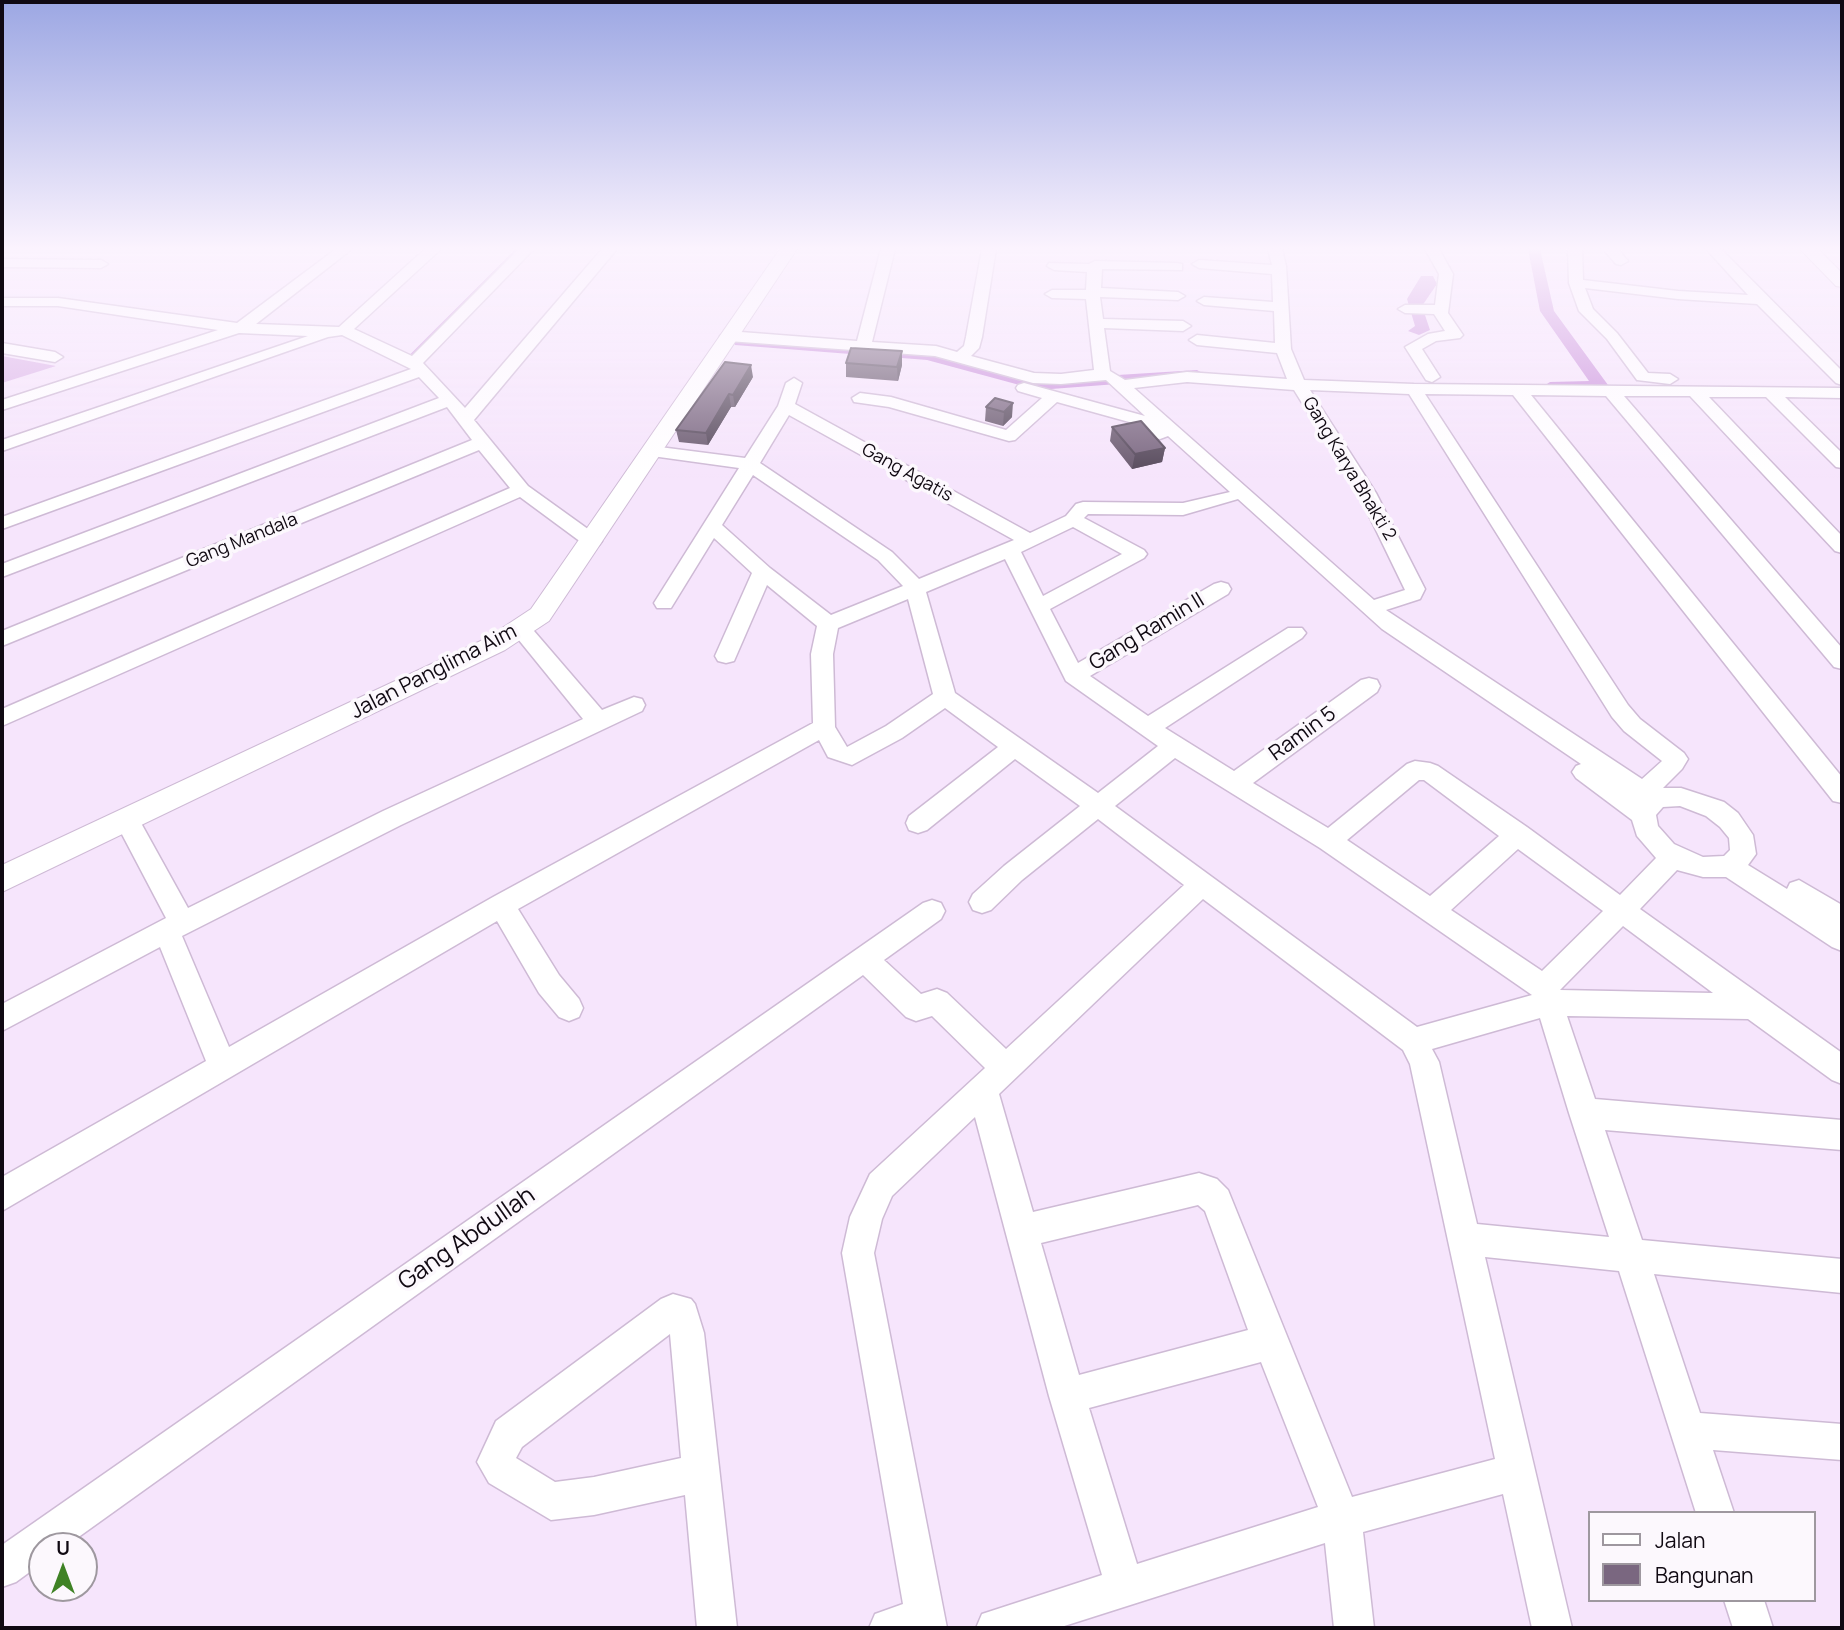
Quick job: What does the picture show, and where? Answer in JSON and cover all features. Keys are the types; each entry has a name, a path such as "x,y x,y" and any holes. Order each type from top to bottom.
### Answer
{"street":[{"path":"219,325 338,332 418,367 450,400 522,490 592,541"},
{"path":"2,405 243,325"},
{"path":"2,446 338,332 346,325"},
{"path":"2,523 418,367 457,325"},
{"path":"465,419 545,325"},
{"name":"Jalan Panglima Aim","path":"2,879 466,658 521,629 540,615 736,325"},
{"path":"863,346 868,325"},
{"path":"961,357 971,348 975,325"},
{"path":"1097,325 1114,380 1230,497 1340,600 1454,687 1649,802 1681,797 1715,809 1729,820 1741,835 1744,848 1736,860"},
{"path":"1156,325 1183,326"},
{"path":"1281,325 1283,349 1295,380"},
{"path":"1432,377 1413,347 1433,337 1455,335 1449,325"},
{"path":"1601,325 1643,377 1694,381 1698,390 1842,547"},
{"path":"1780,325 1841,390"},
{"path":"726,340 936,351 1033,378 1114,380 1187,377 1295,380 1414,389 1841,390"},
{"path":"726,340 922,360 1151,419 1371,608 1424,650 1649,802"},
{"path":"1197,340 1283,349"},
{"path":"2,348 55,357"},
{"name":"Gang Karya Bhakti 2","path":"1295,380 1367,493 1415,589 1413,594 1371,608"},
{"path":"664,603 786,406 794,383"},
{"path":"1414,389 1620,711 1632,725 1676,759 1649,802 1646,829 1665,851 1675,856 1703,867 1736,860 1842,919"},
{"path":"1609,389 1842,662"},
{"path":"1518,390 1842,794"},
{"path":"1769,391 1842,463"},
{"path":"860,398 891,402 1009,436 1054,396"},
{"path":"2,571 450,400"},
{"name":"Gang Agatis","path":"786,406 1019,545"},
{"name":"Gang Mandala","path":"2,639 482,442"},
{"path":"652,451 749,464 884,556 915,587 945,697 1098,806 1413,1041 1424,1062 1552,1628"},
{"path":"2,718 522,490"},
{"path":"828,624 1019,545 1073,520 1083,508 1183,509 1230,497"},
{"path":"1040,606 1137,554 1073,520"},
{"path":"711,525 763,572 828,624"},
{"path":"1019,545 1040,606 1074,676 1174,746 1237,782 1433,910 1547,996 1713,1511"},
{"path":"726,656 763,572"},
{"name":"Gang Ramin II","path":"1074,676 1221,589"},
{"path":"828,624 822,654 824,727 836,751 852,756 894,732 945,697"},
{"path":"521,629 598,721"},
{"path":"1149,727 1296,633"},
{"name":"Ramin 5","path":"1237,782 1369,686"},
{"path":"2,1018 392,818 634,705"},
{"path":"2,1195 502,905 794,746 824,727"},
{"path":"982,902 1013,873 1174,746"},
{"path":"918,823 1014,747"},
{"path":"1329,841 1415,770 1430,772 1842,1070"},
{"path":"127,821 175,927 223,1067"},
{"path":"1433,910 1518,834"},
{"path":"1547,996 1675,856"},
{"path":"1736,860 1842,939"},
{"path":"914,1625 858,1252 866,1217 881,1185 1201,885"},
{"path":"502,905 549,984 569,1008"},
{"name":"Gang Abdullah","path":"2,1568 932,911"},
{"path":"864,959 916,1008 937,1002 994,1078 1023,1231 1067,1396 1125,1588"},
{"path":"1413,1041 1547,996 1756,1006"},
{"path":"1584,1112 1842,1135"},
{"path":"1023,1231 1199,1189 1206,1190 1217,1201 1270,1342 1342,1519 1354,1628"},
{"path":"1464,1239 1842,1276"},
{"path":"701,1471 606,1494 551,1501 502,1470 495,1462 509,1434 673,1311 679,1311 687,1333 717,1628"},
{"path":"1067,1396 1270,1342"},
{"path":"1687,1430 1842,1442"},
{"path":"996,1628 1342,1519 1516,1472"},
{"path":"1745,1602 1753,1628"}],"shaded area":[{"path":"1428,325 1430,330 1419,335 1408,331 1415,326"},
{"path":"2,356 56,366 2,383"}],"building":[{"path":"851,348 902,351 897,367 846,363"},
{"path":"725,362 751,365 733,395 729,394 706,433 676,430"},
{"path":"995,398 1013,403 1004,412 986,407"},
{"path":"1141,421 1165,448 1135,454 1112,427"}],"waterway":[{"path":"409,358 442,325"},
{"path":"1550,387 1600,385 1557,325"},
{"path":"740,342 927,356 1038,385 1197,374"}]}
